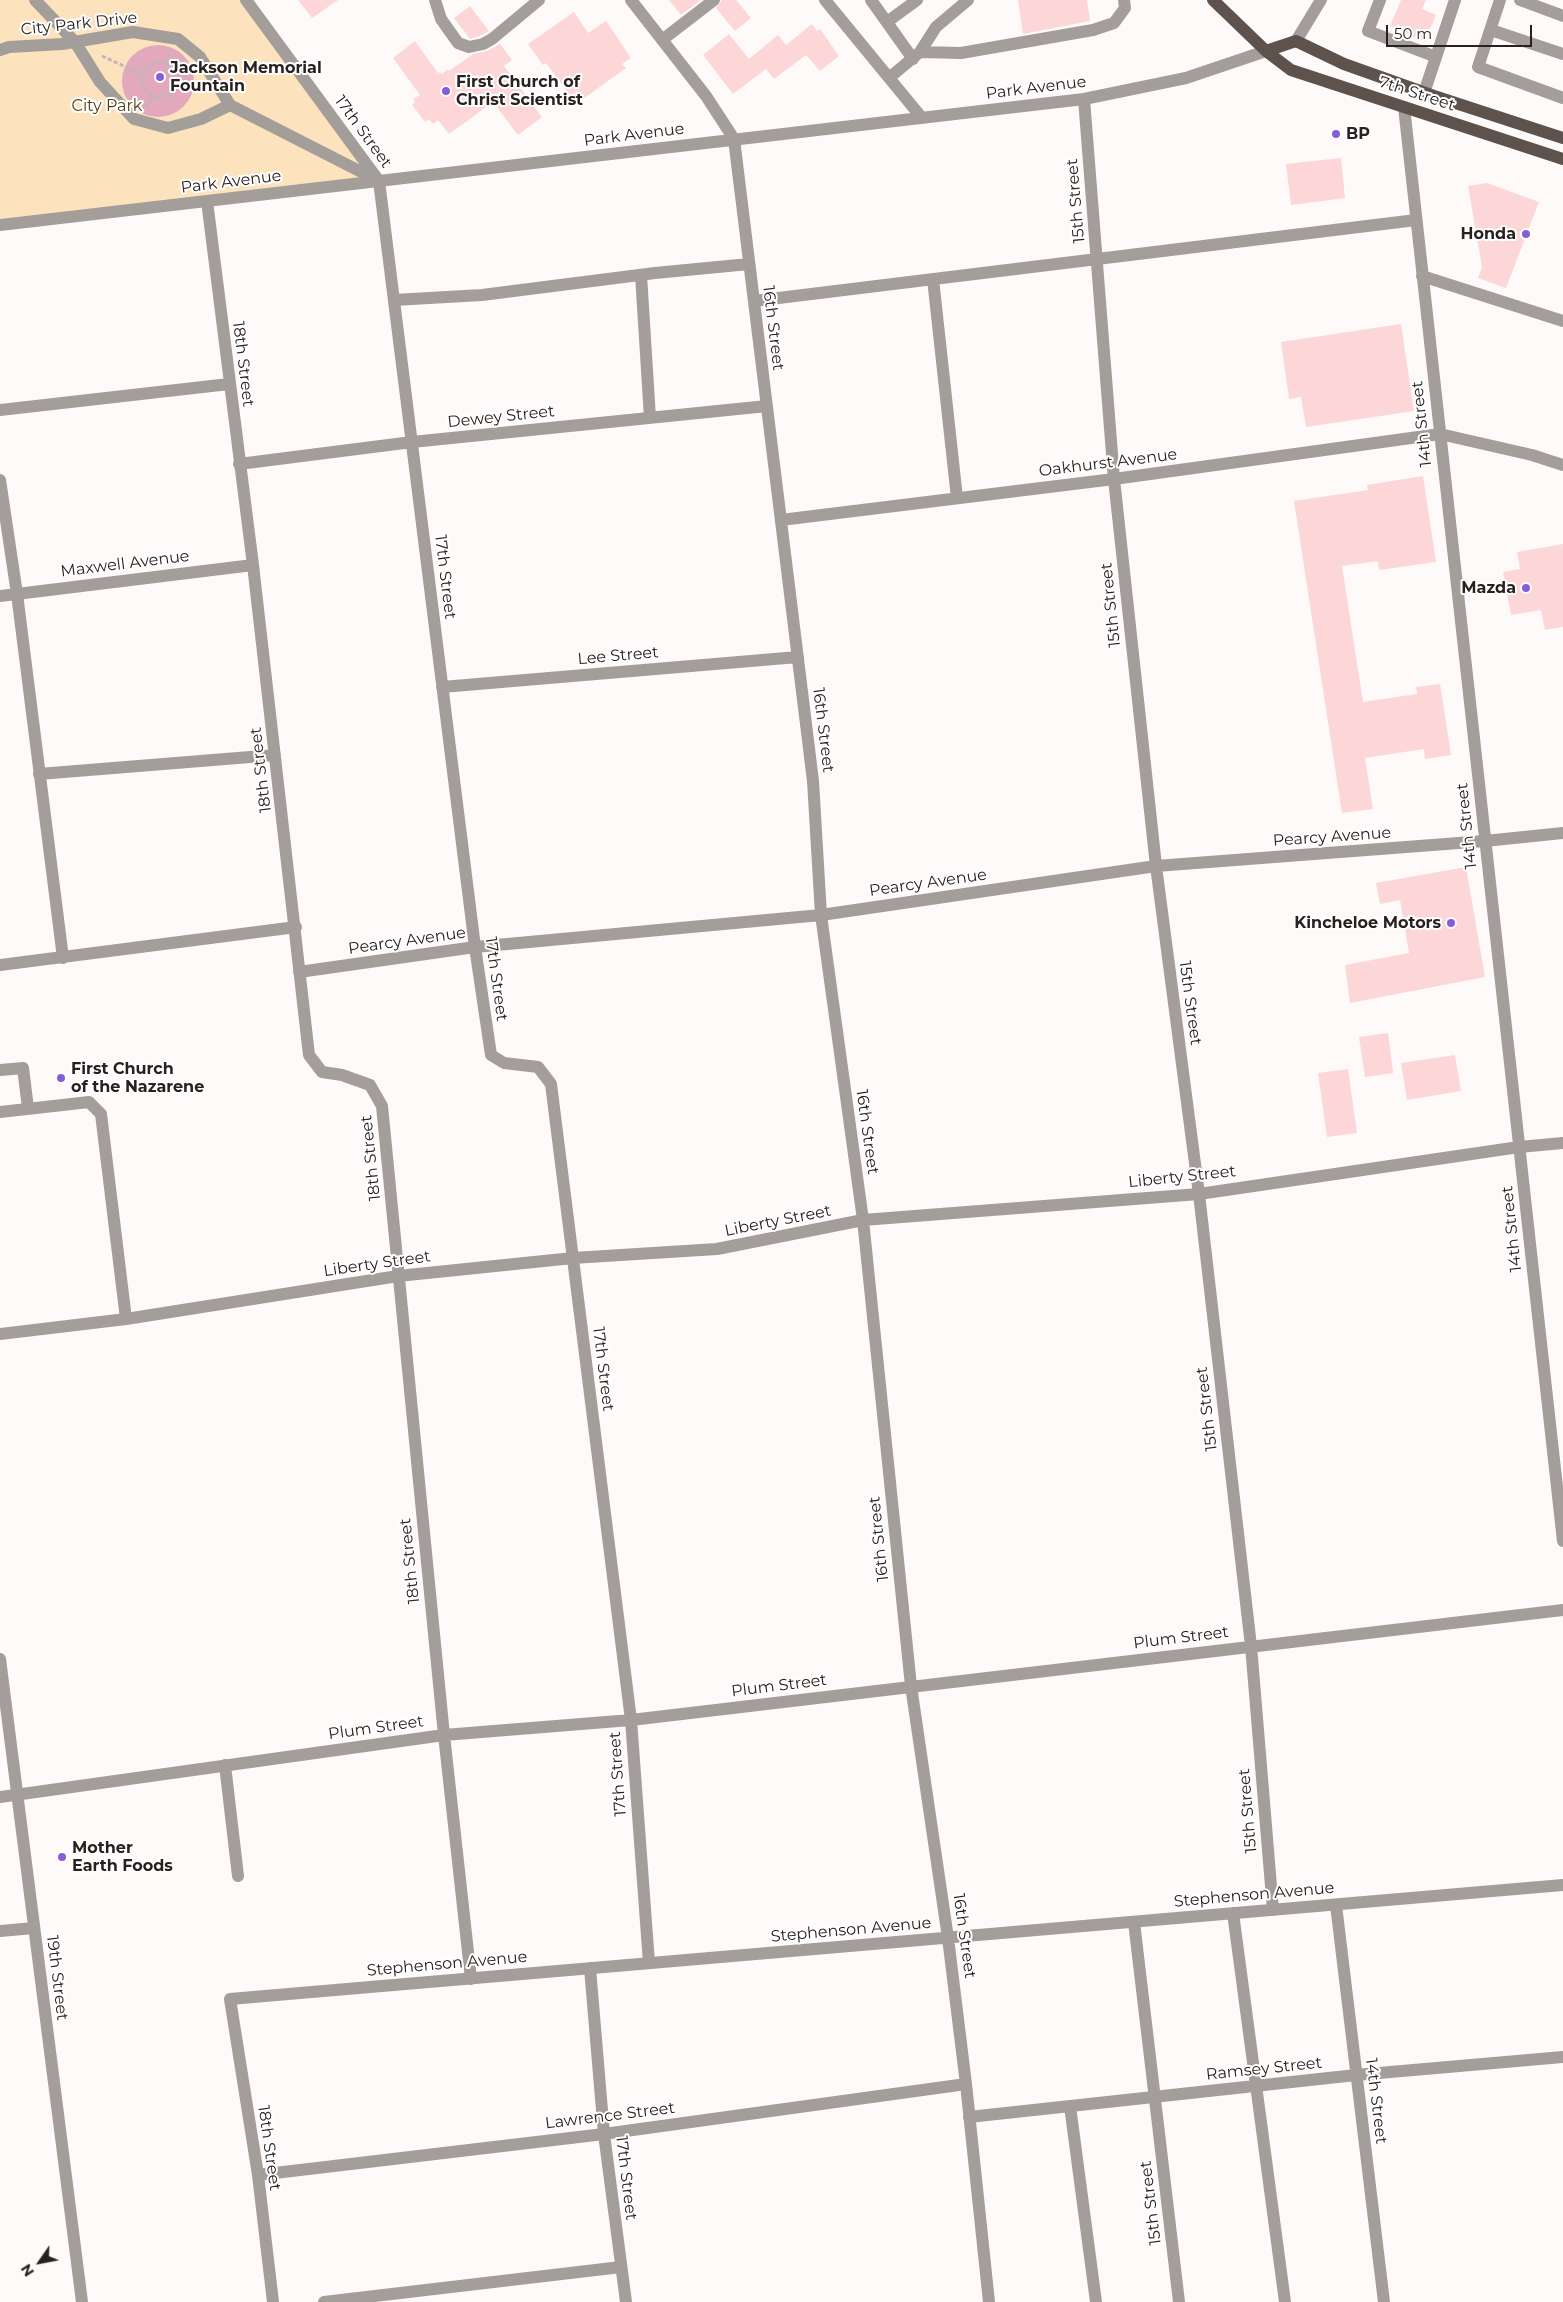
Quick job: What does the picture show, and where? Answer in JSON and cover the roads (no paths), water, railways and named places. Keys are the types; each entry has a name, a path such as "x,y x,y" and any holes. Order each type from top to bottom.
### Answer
{"main road":[{"name":"7th Street","path":"1213,0 1266,51 1291,70 1563,160"},
{"name":"7th Street","path":"1296,41 1344,64 1424,93 1563,138"},
{"path":"1266,51 1296,41"}],"street":[{"path":"34,0 75,42 100,82 134,119 168,128 201,119 230,105 379,181"},
{"name":"17th Street","path":"246,0 379,181 490,1056 504,1063 538,1067 551,1084 631,1720 649,1964"},
{"path":"435,0 441,19 458,43 468,47 483,44 492,39 538,0"},
{"name":"16th Street","path":"631,0 706,96 734,139 813,781 822,915 863,1220 911,1686 948,1938 966,2084 989,2302"},
{"path":"662,40 714,0"},
{"path":"825,0 922,118"},
{"path":"871,0 887,22 917,56"},
{"path":"887,22 917,0"},
{"path":"890,78 917,56 936,27 968,0"},
{"path":"917,56 961,53 1093,30 1114,23 1124,8 1124,0"},
{"path":"1380,0 1368,30 1436,57"},
{"path":"1424,93 1456,0"},
{"path":"1500,0 1478,67 1563,98"},
{"path":"1520,0 1563,16"},
{"path":"1296,41 1315,2"},
{"path":"1490,30 1563,54"},
{"name":"City Park Drive","path":"0,50 9,47 75,42 133,32 178,39 200,57 230,105"},
{"name":"Park Avenue","path":"0,225 1084,99 1186,78 1266,51"},
{"name":"15th Street","path":"1084,99 1114,479 1156,866 1199,1194 1251,1646 1273,1910"},
{"name":"14th Street","path":"1404,107 1563,1541"},
{"name":"18th Street","path":"206,201 253,565 296,928 309,1055 322,1072 342,1076 370,1086 382,1106 444,1735 471,1978"},
{"path":"754,301 1416,220"},
{"path":"394,300 482,295 642,274 749,264"},
{"path":"642,274 650,418"},
{"path":"1422,276 1563,321"},
{"path":"933,279 957,498"},
{"path":"0,410 230,384"},
{"name":"Dewey Street","path":"239,464 412,442 767,406"},
{"path":"1440,434 1532,455 1563,465"},
{"name":"Oakhurst Avenue","path":"781,520 1114,479 1440,434"},
{"path":"0,480 17,594 63,958"},
{"name":"Maxwell Avenue","path":"0,596 253,565"},
{"name":"Lee Street","path":"442,687 798,657"},
{"path":"40,774 275,755"},
{"name":"Pearcy Avenue","path":"299,972 475,948 822,915 1156,866 1485,842 1563,833"},
{"path":"0,965 296,928"},
{"path":"0,1070 23,1068 28,1108"},
{"path":"0,1112 89,1102 101,1114 126,1319"},
{"name":"Liberty Street","path":"0,1334 126,1319 398,1276 573,1258 717,1249 863,1220 1199,1194 1519,1146 1563,1143"},
{"name":"Plum Street","path":"0,1797 444,1735 631,1720 1563,1610"},
{"name":"19th Street","path":"0,1659 82,2302"},
{"path":"225,1765 238,1876"},
{"name":"Stephenson Avenue","path":"230,1999 1563,1885"},
{"name":"14th Street","path":"1336,1905 1384,2302"},
{"path":"1233,1913 1285,2302"},
{"name":"15th Street","path":"1134,1922 1179,2302"},
{"path":"0,1931 34,1928"},
{"name":"17th Street","path":"590,1968 604,2134 626,2302"},
{"name":"18th Street","path":"230,1999 258,2175 273,2302"},
{"name":"Ramsey Street","path":"969,2117 1356,2075 1563,2057"},
{"name":"Lawrence Street","path":"258,2175 604,2134 966,2084"},
{"path":"1070,2106 1096,2302"},
{"path":"324,2302 622,2268"}],"place":[{"name":"Jackson Memorial Fountain","path":"160,77"},
{"name":"First Church of Christ Scientist","path":"446,91"},
{"name":"BP","path":"1336,134"},
{"name":"Honda","path":"1526,234"},
{"name":"Mazda","path":"1526,588"},
{"name":"Kincheloe Motors","path":"1451,923"},
{"name":"First Church of the Nazarene","path":"61,1078"},
{"name":"Mother Earth Foods","path":"62,1857"}],"park label":[{"name":"City Park","path":"107,106"}]}
